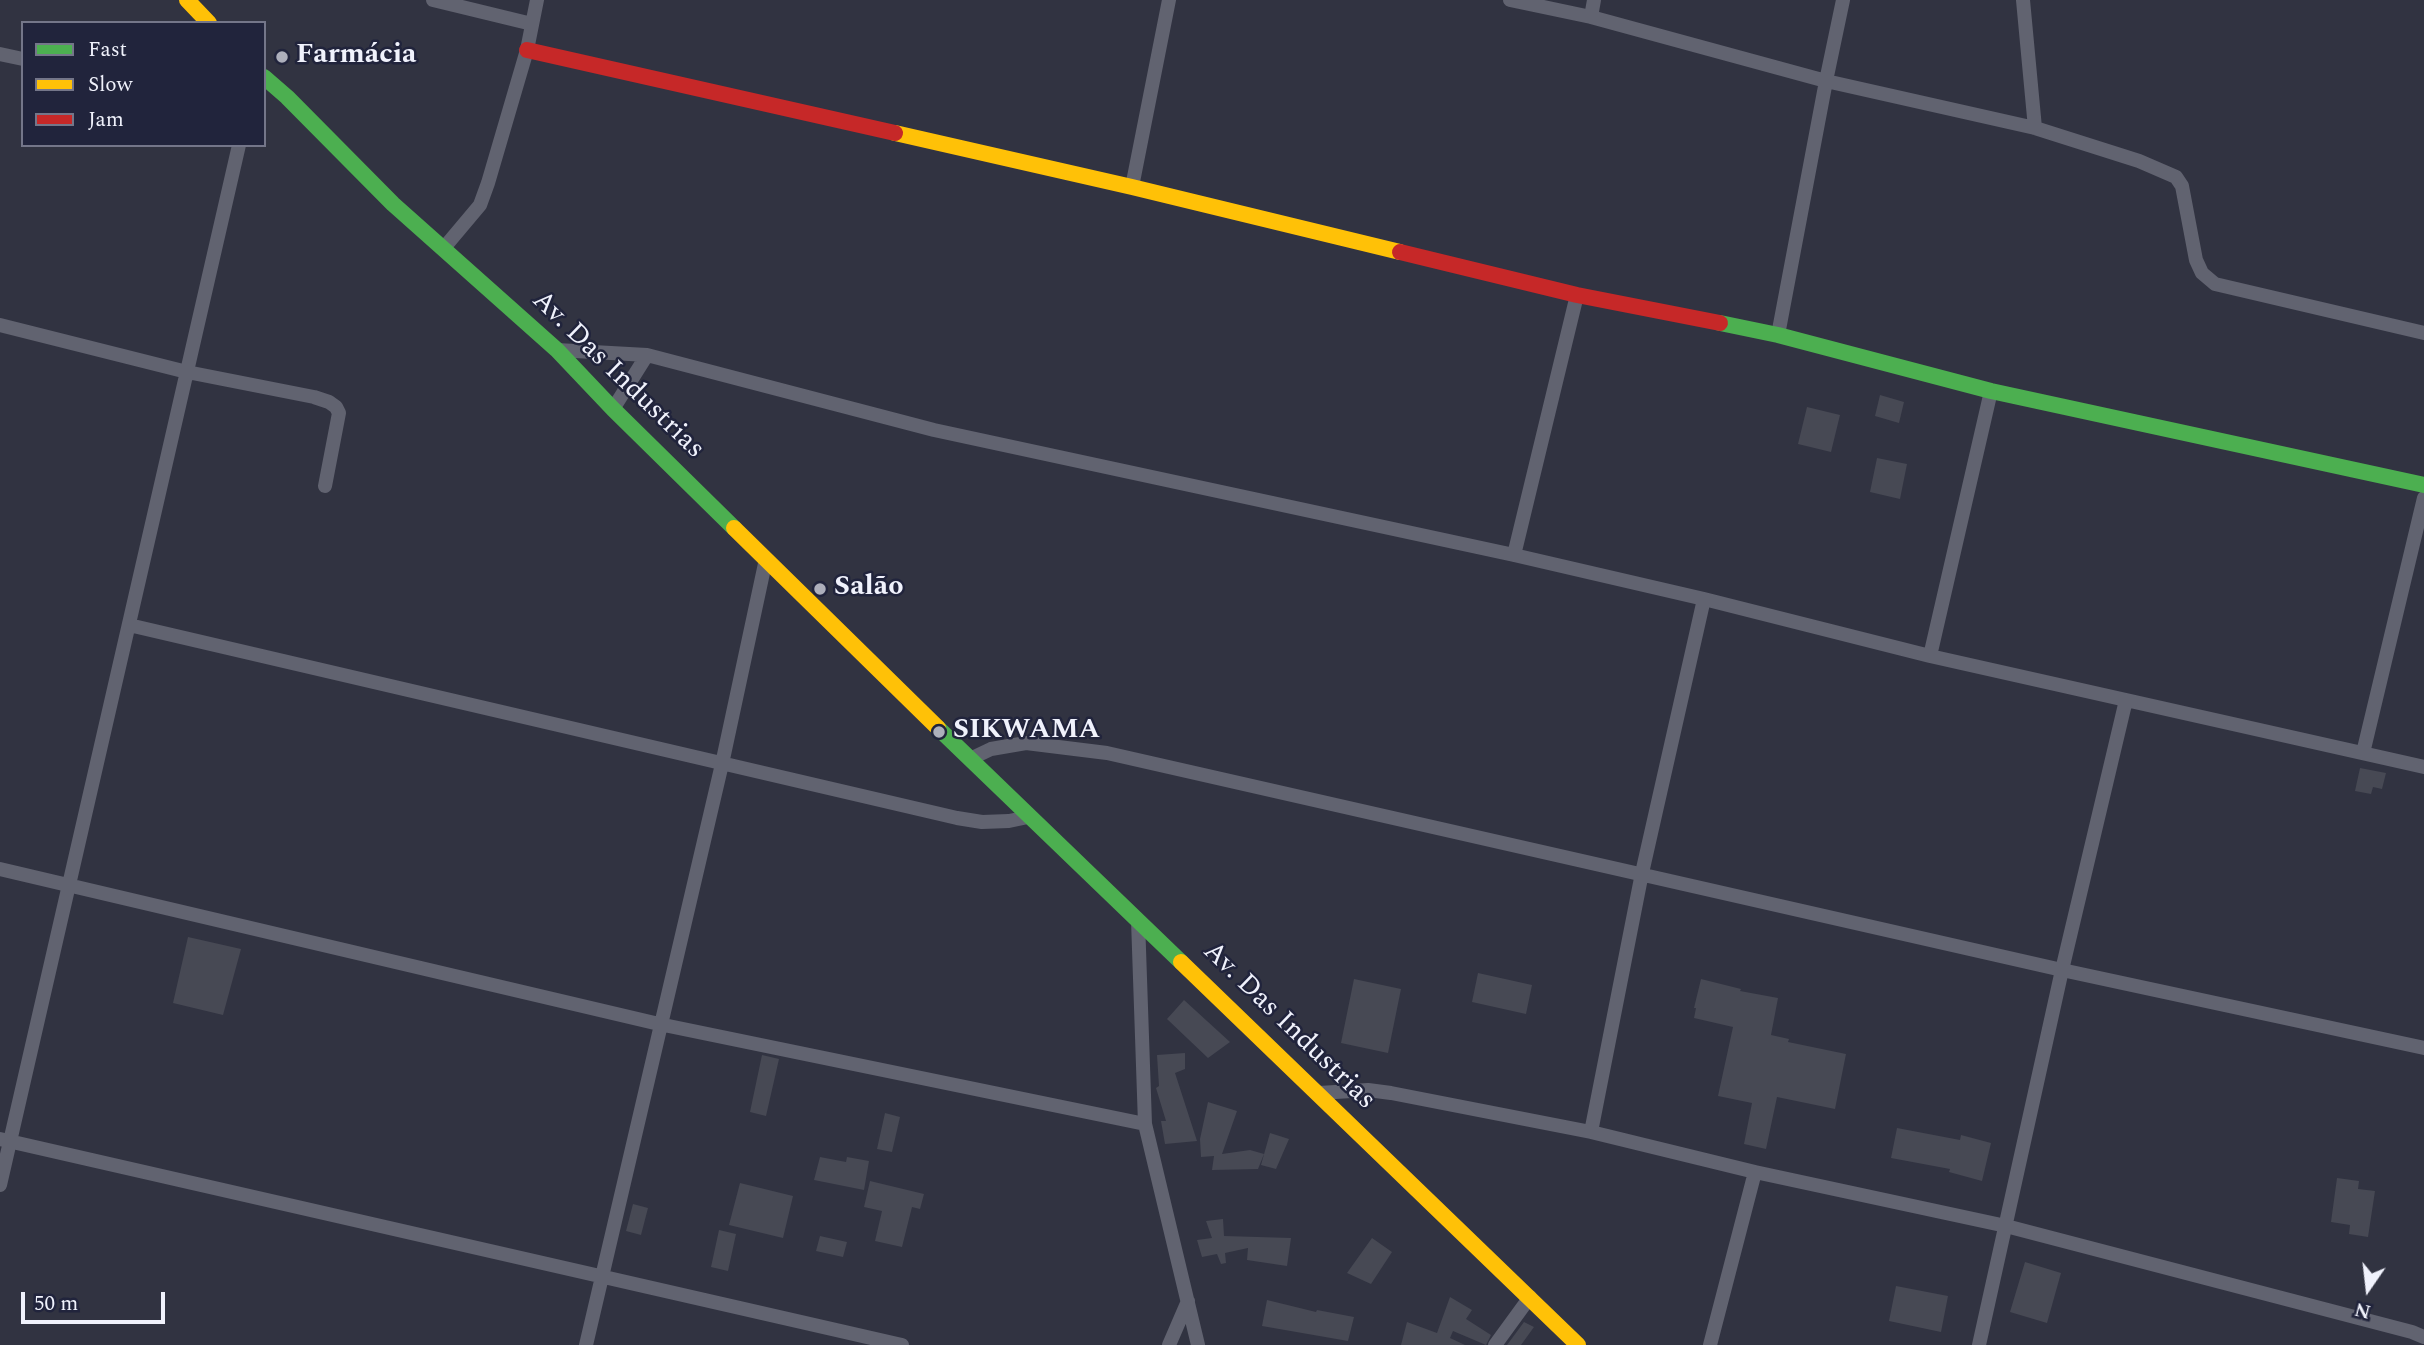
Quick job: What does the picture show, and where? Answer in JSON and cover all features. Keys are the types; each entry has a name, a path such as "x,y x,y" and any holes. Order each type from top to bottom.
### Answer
{"street":[{"path":"187,0 207,21"},
{"path":"433,0 532,24"},
{"path":"443,249 480,205 527,50 537,0"},
{"path":"1132,187 1169,0"},
{"path":"1510,0 1591,17 1826,81 2035,128 2139,161 2176,177 2182,186 2196,260 2202,273 2215,284 2424,333"},
{"path":"1591,17 1594,0"},
{"path":"1778,335 1843,0"},
{"path":"2023,0 2035,128"},
{"path":"527,50 1132,187 1577,295 1778,335 1991,391 2424,485"},
{"path":"0,54 21,59"},
{"name":"Av. Das Industrias","path":"266,79 393,204 557,349 613,409 1028,817 1319,1093 1578,1345"},
{"path":"0,1185 5,1140 69,885 239,147"},
{"path":"1514,555 1577,295"},
{"path":"0,326 187,373 314,397 336,407 339,414 325,486"},
{"path":"557,349 647,355 934,430 1514,555 1930,656 2424,767"},
{"path":"613,409 647,355"},
{"path":"1930,656 1991,391"},
{"path":"2363,753 2424,498"},
{"path":"586,1345 722,764 766,559"},
{"path":"1591,1132 1642,873 1704,599"},
{"path":"129,625 957,818 982,822 1028,817"},
{"path":"1979,1345 2062,970 2126,701"},
{"path":"965,754 1026,743 1107,753 2062,970 2424,1048"},
{"path":"0,869 660,1024 1145,1124"},
{"path":"1138,920 1145,1124 1198,1345"},
{"path":"1319,1093 1368,1090 1391,1093 1591,1132 1755,1172 2006,1226 2424,1337"},
{"path":"5,1140 902,1345"},
{"path":"1710,1345 1755,1172"},
{"path":"1495,1345 1530,1297"},
{"path":"1169,1345 1188,1301"}],"building":[{"path":"1880,395 1904,402 1899,423 1875,416"},
{"path":"1807,407 1840,415 1831,452 1798,444"},
{"path":"1877,458 1907,464 1900,499 1870,492"},
{"path":"2360,768 2386,773 2382,789 2373,787 2371,794 2355,791"},
{"path":"188,937 241,949 223,1015 173,1003"},
{"path":"1478,973 1532,985 1526,1014 1472,1002"},
{"path":"1354,979 1401,989 1388,1053 1341,1043"},
{"path":"1701,979 1741,989 1740,991 1778,998 1771,1035 1789,1039 1788,1042 1846,1054 1835,1109 1777,1097 1766,1149 1744,1144 1752,1103 1718,1096 1733,1027 1694,1018"},
{"path":"1184,1000 1230,1042 1208,1058 1167,1019"},
{"path":"1185,1053 1185,1069 1175,1073 1197,1141 1165,1144 1161,1121 1166,1121 1156,1088 1159,1086 1157,1055"},
{"path":"762,1055 779,1059 766,1116 750,1112"},
{"path":"1208,1102 1237,1111 1222,1154 1250,1150 1264,1154 1258,1169 1212,1170 1214,1156 1201,1157 1200,1139"},
{"path":"885,1113 900,1117 892,1152 877,1149"},
{"path":"1897,1128 1960,1140 1961,1135 1991,1143 1982,1181 1949,1172 1950,1169 1891,1158"},
{"path":"1270,1133 1289,1139 1276,1169 1261,1165"},
{"path":"820,1157 846,1162 847,1157 869,1161 864,1190 814,1180"},
{"path":"2337,1178 2359,1181 2358,1189 2375,1191 2368,1237 2349,1234 2350,1225 2331,1222"},
{"path":"870,1181 924,1194 920,1209 912,1207 902,1247 875,1241 882,1211 864,1207"},
{"path":"740,1183 793,1196 783,1238 729,1225"},
{"path":"633,1204 648,1208 641,1235 626,1231"},
{"path":"1223,1219 1224,1236 1291,1238 1287,1266 1247,1260 1248,1248 1225,1253 1226,1263 1221,1264 1217,1254 1202,1257 1197,1240 1212,1238 1206,1221"},
{"path":"719,1230 736,1234 728,1271 711,1267"},
{"path":"820,1236 847,1242 843,1257 816,1251"},
{"path":"1372,1238 1392,1252 1371,1284 1347,1273"},
{"path":"2025,1262 2061,1273 2047,1323 2010,1312"},
{"path":"1896,1286 1948,1296 1941,1332 1889,1321"},
{"path":"1450,1297 1472,1310 1466,1319 1491,1335 1486,1345 1453,1331 1450,1338 1465,1345 1401,1345 1407,1322 1437,1333"},
{"path":"1267,1300 1316,1312 1317,1310 1354,1317 1348,1341 1262,1326"},
{"path":"1524,1322 1534,1327 1521,1345 1507,1345"}],"traffic: fast":[{"path":"266,79 393,204 557,350 734,528"},
{"path":"1720,323 1778,335 1991,391 2424,485"},
{"path":"938,728 1181,962"}],"traffic: slow":[{"path":"187,0 207,21"},
{"path":"895,133 1400,252"},
{"path":"734,528 938,728"},
{"path":"1181,962 1578,1345"}],"traffic: jam":[{"path":"527,50 895,133"},
{"path":"1400,252 1577,295 1720,323"}],"place":[{"name":"Farmácia","path":"282,57"},
{"name":"Salão","path":"820,589"},
{"name":"SIKWAMA","path":"939,732"}]}
